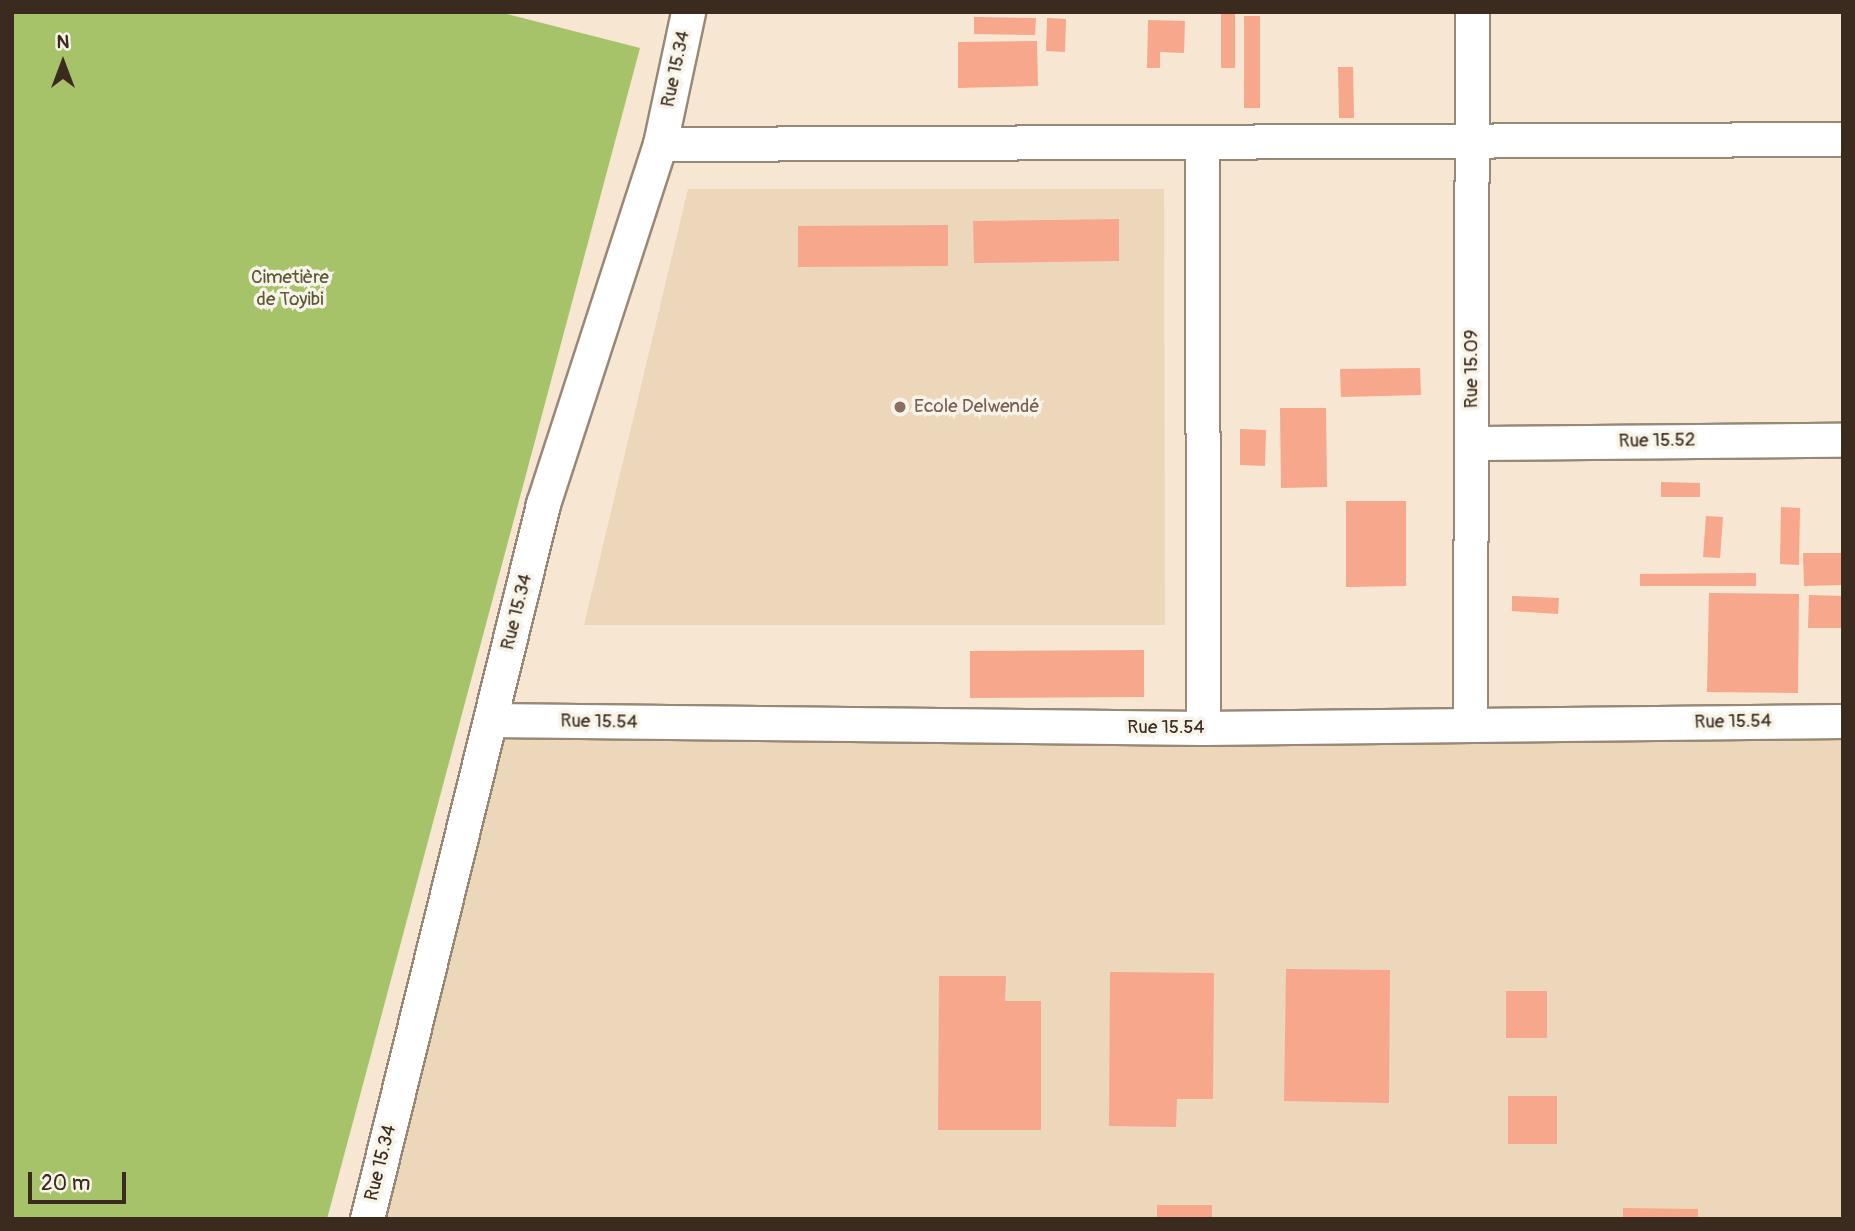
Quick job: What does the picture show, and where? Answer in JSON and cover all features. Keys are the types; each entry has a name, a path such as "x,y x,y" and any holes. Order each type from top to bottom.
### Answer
{"street":[{"name":"Rue 15.34","path":"367,1219 543,504 660,145 688,12"},
{"name":"Rue 15.09","path":"1470,725 1472,12"},
{"path":"660,145 1472,143 1843,139"},
{"path":"1202,143 1203,728"},
{"name":"Rue 15.52","path":"1472,443 1843,440"},
{"name":"Rue 15.54","path":"490,720 1203,728 1843,721"}],"shaded area":[{"name":"Ecole Delwendé","path":"688,189 1164,189 1165,625 584,625"},
{"path":"490,720 1843,721 1843,1219 367,1219"}],"green space":[{"name":"Cimetière de Toyibi","path":"12,12 499,12 640,48 327,1219 12,1219"}],"building":[{"path":"1221,14 1235,14 1235,68 1221,68"},
{"path":"1244,16 1260,16 1260,108 1244,108"},
{"path":"974,17 1036,18 1035,35 974,34"},
{"path":"1047,18 1066,19 1065,52 1046,51"},
{"path":"1148,20 1185,21 1184,53 1160,52 1160,68 1147,68"},
{"path":"1037,41 1038,86 958,88 958,42"},
{"path":"1338,67 1353,67 1354,118 1339,118"},
{"path":"1119,219 1119,261 974,263 973,221"},
{"path":"948,225 948,266 798,267 798,226"},
{"path":"1420,368 1421,395 1341,397 1340,369"},
{"path":"1280,408 1326,408 1327,487 1281,488"},
{"path":"1240,429 1266,430 1265,466 1240,465"},
{"path":"1661,482 1700,483 1700,497 1661,497"},
{"path":"1346,501 1406,501 1406,586 1346,587"},
{"path":"1781,507 1800,508 1799,565 1780,564"},
{"path":"1706,516 1723,517 1720,558 1703,557"},
{"path":"1803,553 1843,553 1843,585 1804,586"},
{"path":"1756,573 1756,586 1640,586 1640,574"},
{"path":"1709,593 1799,594 1798,693 1707,692"},
{"path":"1809,595 1843,596 1843,628 1808,628"},
{"path":"1512,596 1559,598 1558,614 1512,611"},
{"path":"1144,650 1144,697 970,698 970,651"},
{"path":"1286,969 1390,970 1389,1103 1284,1101"},
{"path":"1110,972 1214,973 1213,1099 1177,1099 1176,1127 1109,1126"},
{"path":"939,976 1006,976 1005,1001 1041,1001 1041,1130 938,1130"},
{"path":"1506,991 1547,991 1547,1038 1506,1038"},
{"path":"1508,1096 1557,1096 1557,1144 1508,1144"},
{"path":"1157,1205 1212,1205 1212,1219 1157,1219"},
{"path":"1623,1208 1698,1209 1698,1219 1623,1219"}],"place":[{"name":"Ecole Delwendé","path":"900,407"}]}
